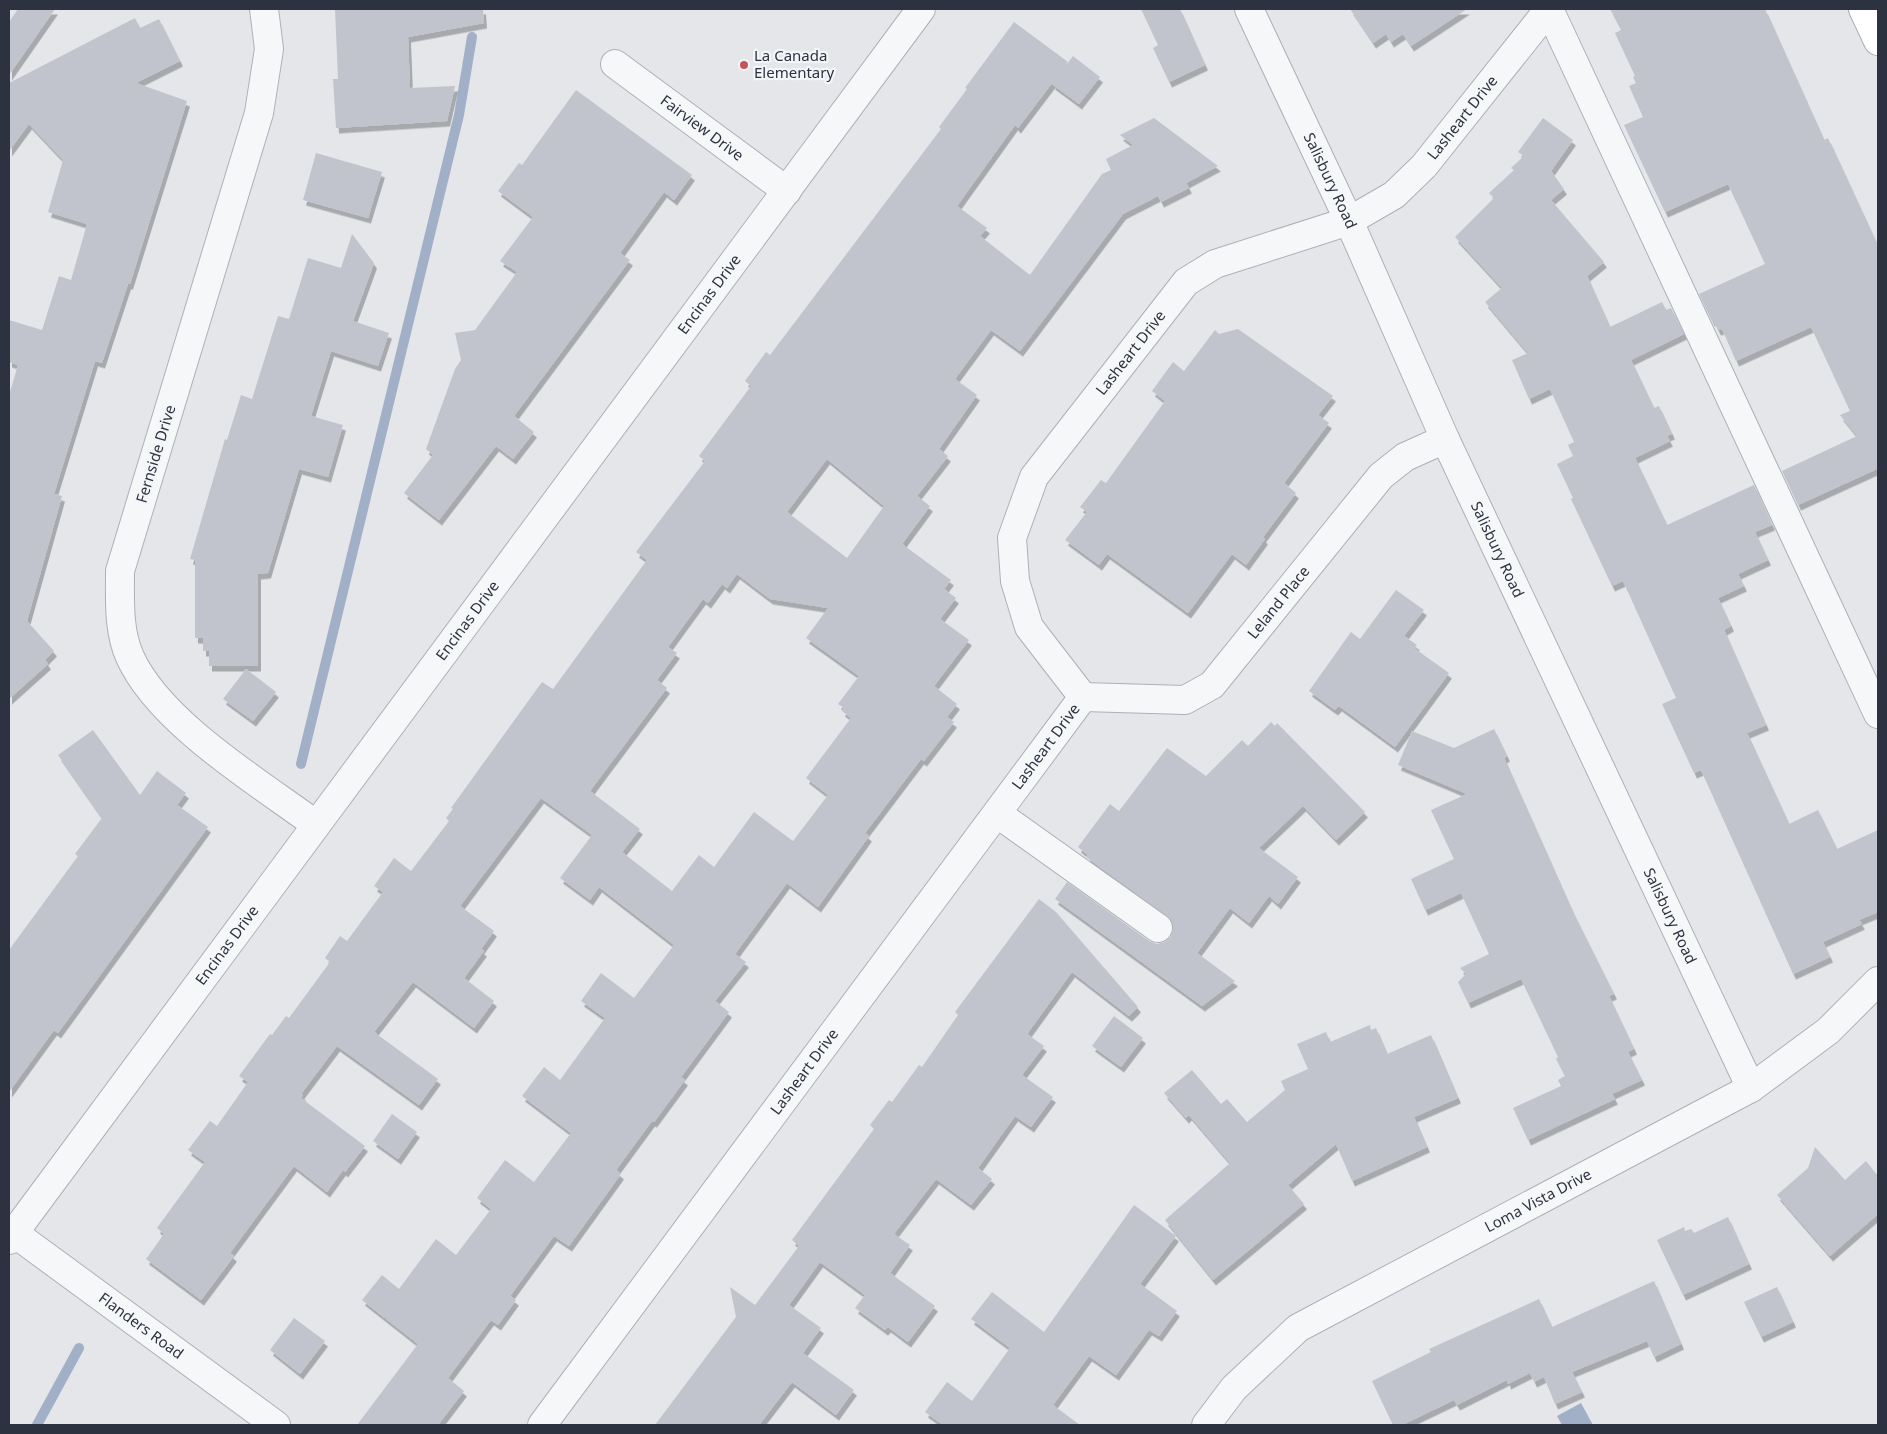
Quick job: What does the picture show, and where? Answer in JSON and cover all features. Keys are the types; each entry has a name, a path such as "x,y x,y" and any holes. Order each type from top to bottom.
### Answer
{"main road":[{"path":"1863,9 1878,41"}],"street":[{"name":"Fernside Drive","path":"264,9 269,49 259,113 120,571 121,620 130,657 160,703 208,745 315,824"},
{"name":"Encinas Drive","path":"12,1236 315,824 921,9"},
{"name":"Salisbury Road","path":"1249,9 1348,221 1445,439 1751,1088"},
{"name":"Lasheart Drive","path":"542,1425 1084,697 1029,627 1015,581 1012,538 1034,477 1186,282 1215,264 1348,221 1394,194 1424,166 1549,9"},
{"path":"1549,9 1878,714"},
{"name":"Fairview Drive","path":"616,64 787,191"},
{"name":"Leland Place","path":"1084,697 1185,700 1212,684 1381,476 1405,457 1445,439"},
{"path":"998,814 1158,928"},
{"name":"Loma Vista Drive","path":"1206,1425 1234,1388 1298,1328 1751,1088 1828,1031 1878,980"},
{"name":"Flanders Road","path":"12,1236 276,1425"}],"water":[{"path":"1581,1403 1593,1425 1562,1425 1557,1416"}],"building":[{"path":"18,9 55,9 9,75 9,22"},
{"path":"335,9 483,9 484,23 408,37 410,88 455,86 447,121 336,128 333,79 338,79"},
{"path":"1141,9 1180,9 1205,65 1169,82 1153,48 1158,45"},
{"path":"1350,9 1467,9 1411,46 1403,34 1391,42 1386,34 1373,43"},
{"path":"1610,9 1765,9 1824,140 1828,138 1878,246 1878,471 1877,469 1798,505 1782,471 1857,436 1840,415 1850,411 1811,327 1736,361 1722,329 1718,330 1712,321 1699,294 1765,264 1728,184 1665,212 1624,125 1643,117 1629,86 1636,83 1633,77 1635,76 1615,33 1621,30"},
{"path":"135,18 140,28 159,19 180,61 136,83 187,101 130,284 128,284 102,363 95,361 54,494 62,496 27,621 54,651 45,660 48,664 9,699 9,395 18,365 9,362 9,320 42,330 59,276 71,280 87,224 48,212 63,160 29,124 9,151 9,83"},
{"path":"1014,22 1068,62 1018,128 1015,125 957,206 987,228 980,236 1030,275 1102,174 1111,170 1106,159 1133,145 1120,135 1154,118 1218,166 1186,183 1189,188 1161,202 1158,196 1123,214 1020,351 991,330 955,379 977,395 939,449 948,456 917,496 930,506 902,544 951,580 944,589 956,598 940,619 969,640 934,686 957,704 947,717 954,722 924,761 921,759 865,833 869,836 818,907 787,883 735,954 746,962 715,1001 729,1012 681,1077 685,1080 616,1170 621,1174 569,1246 554,1236 510,1296 516,1300 498,1325 491,1320 448,1378 464,1391 438,1425 357,1425 418,1344 362,1300 382,1275 399,1289 436,1239 456,1255 491,1209 477,1198 505,1160 534,1182 571,1133 522,1096 544,1067 560,1080 605,1018 581,1001 601,973 634,998 674,945 599,887 590,900 560,878 592,835 541,798 460,906 494,931 481,949 484,951 464,978 494,1001 474,1028 413,982 374,1032 438,1079 419,1105 337,1046 301,1094 303,1095 301,1098 365,1146 345,1172 343,1170 327,1192 294,1166 230,1253 234,1256 201,1300 146,1259 164,1234 157,1228 205,1162 188,1150 210,1121 217,1126 248,1082 239,1076 270,1034 272,1035 286,1016 289,1018 330,962 325,958 340,936 347,941 383,892 374,886 394,858 411,871 449,821 446,818 453,809 451,808 542,682 553,689 647,560 636,552 705,461 699,456 751,386 745,381 766,352 770,355 941,129 939,127 967,89 965,88","holes":["827,459 884,506 847,558 787,512","737,574 770,599 828,608 806,638 859,676 838,704 844,708 842,711 851,718 806,778 828,795 793,841 754,812 714,867 699,855 672,891 622,852 640,829 590,791 667,688 657,680 677,653 668,647 703,599 708,603 722,584 727,588"]},
{"path":"1073,56 1100,77 1079,104 1052,84"},
{"path":"576,90 692,175 674,200 664,192 620,253 630,260 514,416 534,432 513,459 496,446 439,520 404,493 433,455 426,449 455,369 461,360 455,333 475,330 517,272 500,261 533,217 498,191 519,163 522,165"},
{"path":"1543,118 1573,140 1551,171 1564,189 1551,200 1604,262 1587,276 1610,327 1662,302 1666,310 1671,308 1684,334 1631,360 1654,408 1659,406 1672,434 1667,436 1670,441 1635,458 1667,525 1754,485 1772,525 1755,532 1768,560 1738,574 1744,586 1718,598 1731,626 1724,630 1766,725 1747,733 1789,824 1818,810 1837,849 1878,830 1878,912 1859,920 1862,924 1823,942 1830,957 1793,974 1701,770 1694,773 1662,704 1676,698 1623,581 1612,586 1571,499 1573,498 1557,464 1573,456 1568,445 1574,442 1550,389 1529,399 1512,360 1528,353 1485,302 1502,288 1455,237 1494,198 1489,193 1514,170 1511,168 1524,156 1518,152"},
{"path":"316,153 382,172 368,218 303,200"},
{"path":"352,234 374,263 353,321 389,333 378,366 331,351 311,416 343,425 328,477 299,469 268,573 258,574 258,666 209,666 209,651 203,651 203,638 195,638 195,560 190,559 225,439 227,440 241,395 252,399 278,316 289,319 308,258 341,268"},
{"path":"1238,329 1333,396 1318,415 1329,423 1284,483 1296,493 1263,537 1265,539 1246,565 1232,554 1188,613 1107,554 1099,565 1065,540 1087,512 1080,507 1101,480 1106,483 1165,401 1152,391 1173,362 1184,371 1215,330 1219,334"},
{"path":"1396,590 1424,610 1404,636 1417,645 1414,648 1449,673 1395,747 1339,706 1335,710 1309,691 1351,632 1360,639"},
{"path":"246,669 276,692 253,721 223,699"},
{"path":"1271,722 1275,726 1277,723 1365,812 1336,840 1303,806 1259,848 1298,877 1278,904 1269,896 1249,923 1230,908 1197,953 1235,981 1202,1006 1055,899 1067,882 1149,941 1157,944 1165,942 1171,937 1173,930 1172,922 1167,916 1086,857 1088,855 1078,847 1110,804 1119,811 1167,748 1206,776 1242,740 1248,746"},
{"path":"1494,729 1507,756 1504,758 1572,910 1614,994 1609,996 1634,1049 1628,1052 1642,1080 1612,1094 1615,1099 1528,1140 1513,1108 1561,1086 1558,1080 1565,1076 1521,979 1468,1003 1458,982 1466,974 1460,968 1489,954 1461,893 1425,910 1411,879 1454,859 1431,810 1467,794 1398,765 1412,731 1454,748"},
{"path":"93,730 140,795 157,771 186,793 177,805 208,827 58,1033 54,1030 9,1092 9,950 78,856 75,854 102,818 58,755"},
{"path":"1039,899 1056,912 1138,1007 1129,1016 1072,972 1027,1034 1044,1046 1022,1075 1053,1097 1031,1127 1015,1116 978,1168 992,1179 971,1205 936,1179 894,1234 910,1245 890,1273 935,1306 908,1342 888,1327 885,1330 855,1308 865,1295 820,1262 789,1305 821,1328 803,1353 854,1390 836,1415 792,1382 759,1425 655,1425 736,1317 730,1287 755,1305 799,1246 792,1240 874,1129 870,1125 889,1100 892,1102 919,1065 922,1067 958,1015 955,1012"},
{"path":"1114,1016 1143,1038 1121,1067 1092,1046"},
{"path":"1370,1025 1371,1030 1376,1028 1387,1054 1431,1035 1458,1098 1414,1117 1427,1147 1352,1181 1336,1144 1288,1185 1304,1204 1213,1280 1165,1220 1230,1163 1189,1115 1186,1118 1164,1093 1192,1070 1221,1104 1227,1099 1247,1122 1285,1090 1281,1081 1308,1069 1297,1044 1326,1032 1330,1042"},
{"path":"392,1114 417,1132 398,1159 373,1141"},
{"path":"1815,1147 1845,1180 1866,1161 1878,1176 1878,1214 1830,1256 1777,1195 1808,1168"},
{"path":"1134,1205 1176,1236 1140,1284 1177,1311 1159,1336 1149,1330 1116,1375 1089,1356 1053,1405 1080,1425 943,1425 925,1412 947,1382 972,1401 1010,1348 971,1319 992,1292 1044,1332"},
{"path":"1728,1217 1749,1264 1683,1295 1657,1240 1684,1227 1685,1231 1691,1229 1694,1233"},
{"path":"1654,1281 1681,1344 1654,1357 1647,1341 1572,1372 1582,1392 1555,1404 1544,1377 1534,1382 1530,1373 1508,1384 1507,1380 1457,1405 1454,1400 1402,1425 1393,1425 1372,1381 1431,1352 1429,1349 1539,1299 1552,1327"},
{"path":"1777,1287 1793,1322 1761,1337 1744,1302"},
{"path":"294,1318 325,1341 300,1374 270,1350"}],"waterway":[{"path":"301,764 459,115 472,37"},
{"path":"37,1425 79,1348"}],"place":[{"name":"La Canada Elementary","path":"744,65"}]}
